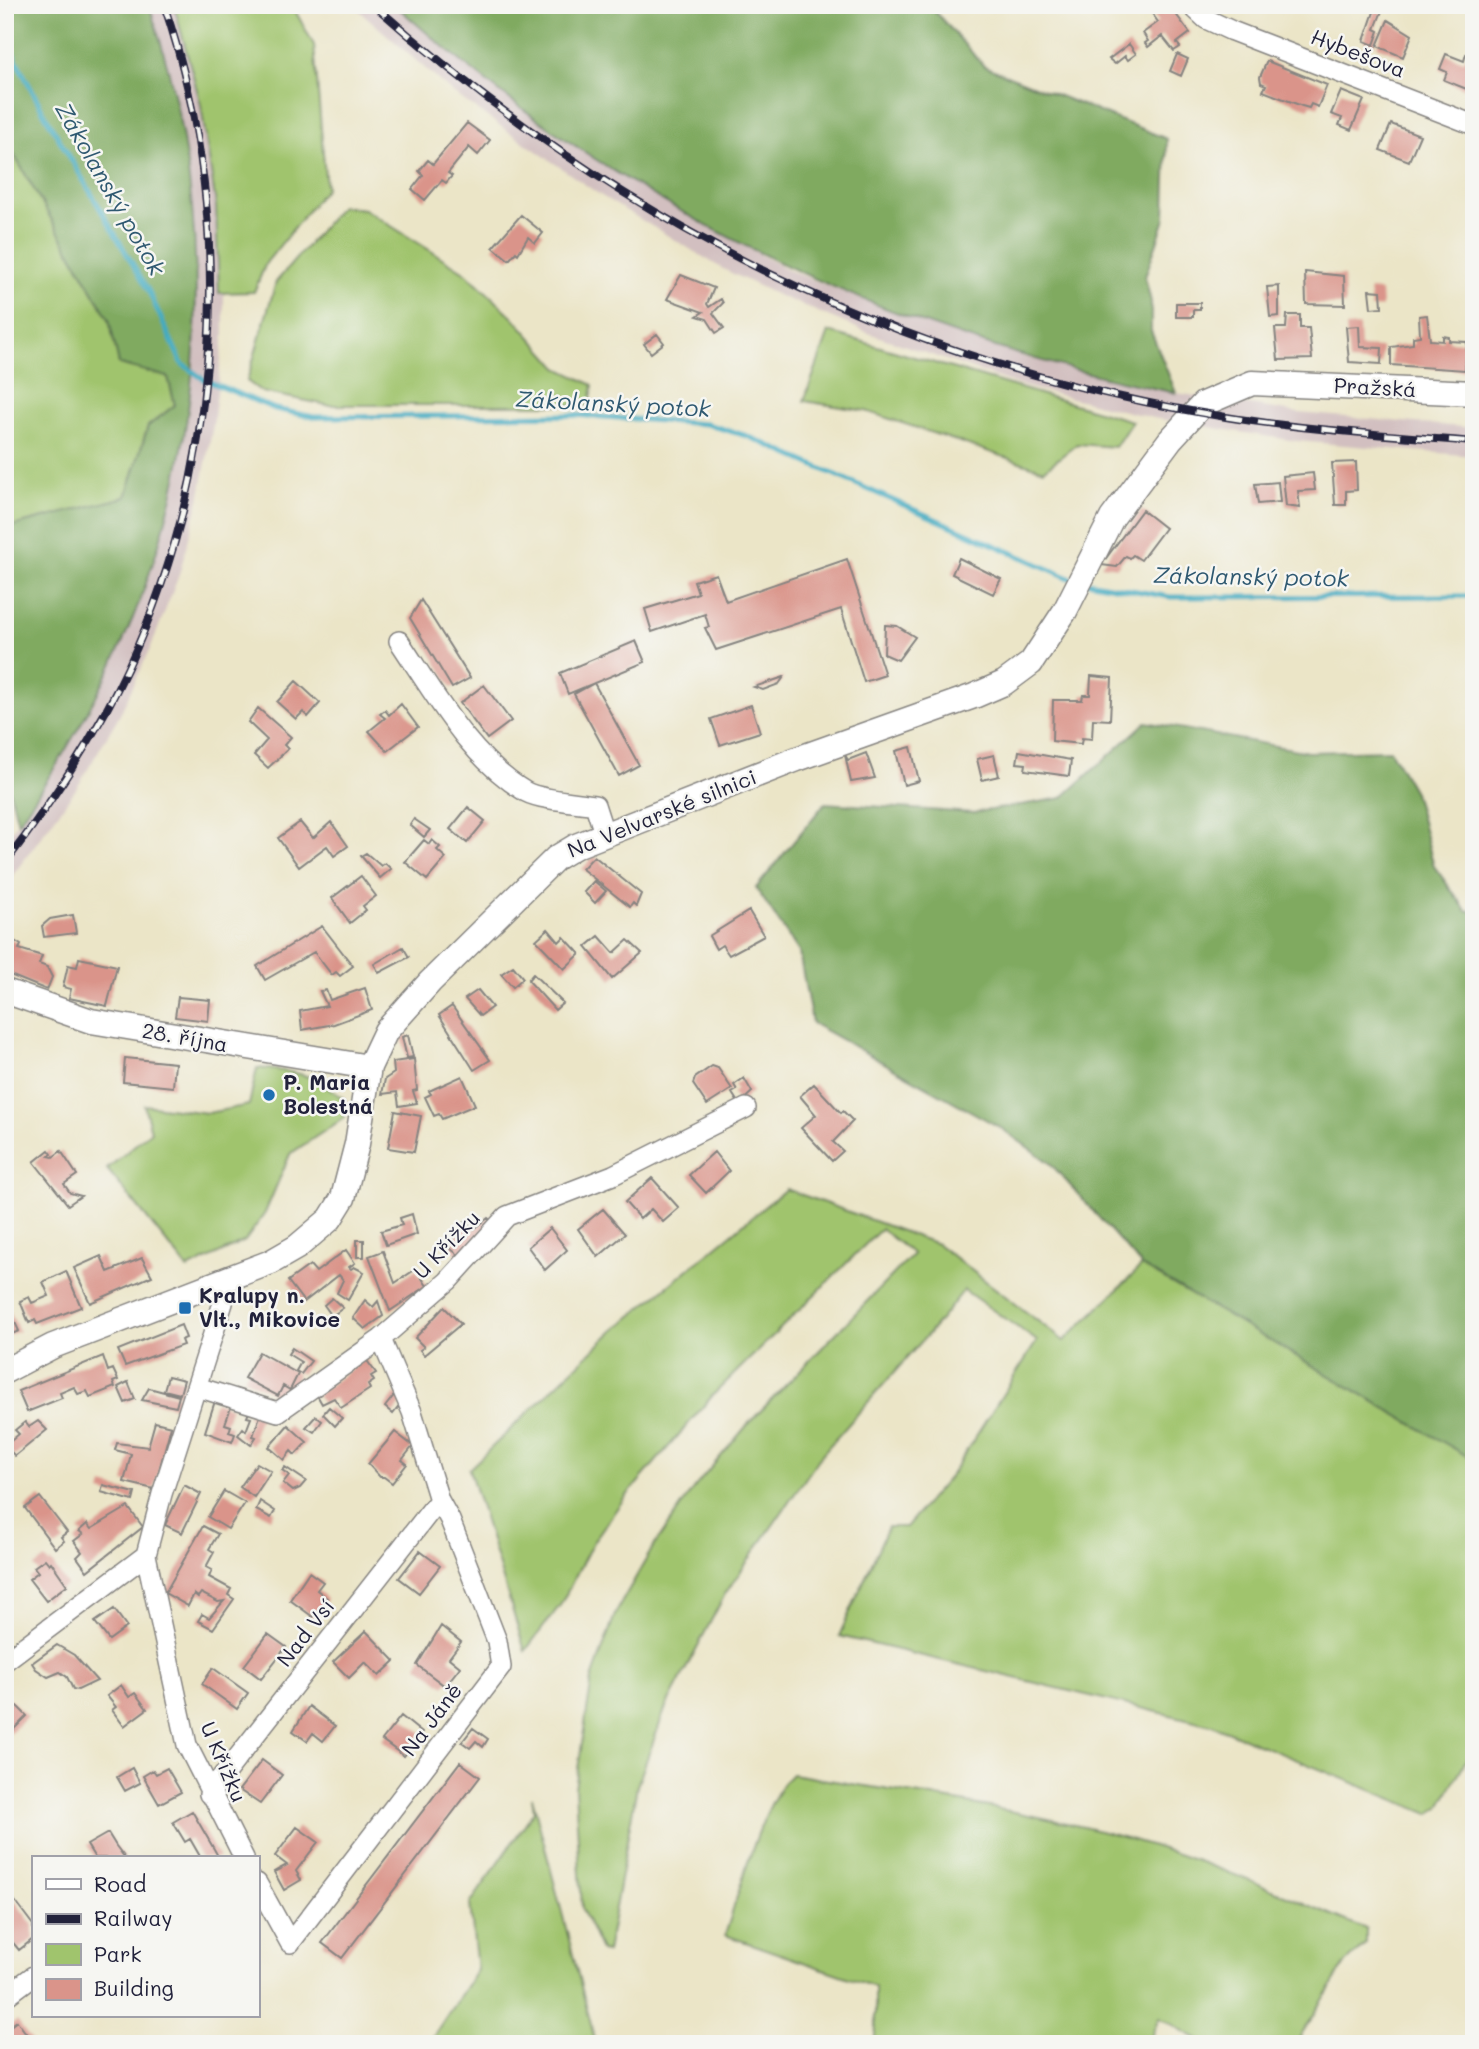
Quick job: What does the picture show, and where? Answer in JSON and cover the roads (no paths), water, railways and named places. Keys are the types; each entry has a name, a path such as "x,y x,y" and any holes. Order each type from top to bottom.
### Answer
{"main road":[{"name":"Pražská","path":"1276,382 1474,393"},
{"name":"Na Velvarské silnici","path":"5,1371 53,1346 224,1281 288,1252 330,1219 343,1198 357,1144 369,1068 380,1042 395,1020 542,869 576,846 797,759 1004,683 1031,663 1070,602 1088,560 1112,518 1195,411 1203,404 1252,383 1276,382"},
{"name":"28. října","path":"5,991 55,1011 91,1021 369,1068"}],"street":[{"name":"Hybešova","path":"1191,5 1206,19 1232,31 1474,125"},
{"path":"399,641 447,712 484,757 528,793 595,805 605,836"},
{"name":"U Křížku","path":"197,1387 278,1412 381,1339 448,1281 507,1216 613,1175 746,1108"},
{"name":"U Křížku","path":"224,1281 223,1303 162,1494 146,1555 187,1745 209,1794 243,1856"},
{"name":"Na Jáně","path":"263,1906 290,1943 501,1667 497,1641 450,1520 439,1500 412,1412 381,1339"},
{"name":"Nad Vsí","path":"209,1794 439,1500"},
{"path":"5,1661 146,1555"},
{"path":"5,1997 32,1977"}],"waterway":[{"name":"Zákolanský potok","path":"5,39 45,115 148,290 182,364 205,380 275,409 314,417 575,415 706,424 747,436 1074,580"},
{"name":"Zákolanský potok","path":"1087,582 1170,597 1474,596"}],"railway":[{"path":"5,863 46,807 107,709 145,627 175,542 195,453 207,363 210,271 204,181 188,91 164,5"},
{"path":"374,5 468,83 565,154 665,218 770,274 878,322 990,361 1106,393 1257,422 1474,442"}],"place":[{"name":"P. Maria Bolestná","path":"269,1095"},
{"name":"Kralupy n. Vlt., Mikovice","path":"185,1308"}]}
